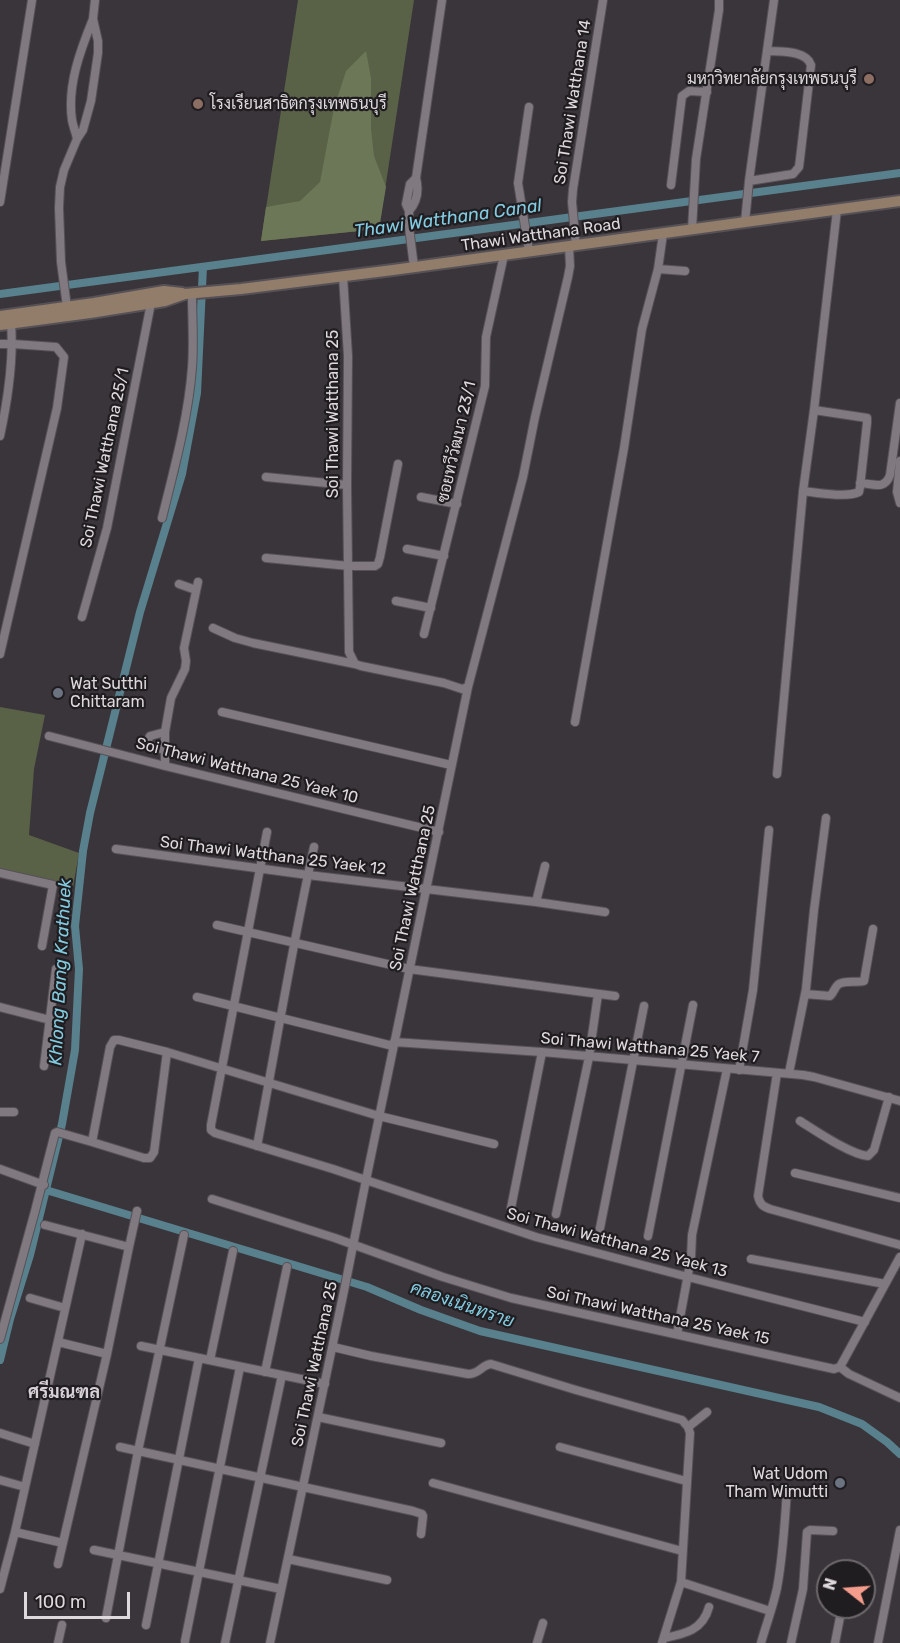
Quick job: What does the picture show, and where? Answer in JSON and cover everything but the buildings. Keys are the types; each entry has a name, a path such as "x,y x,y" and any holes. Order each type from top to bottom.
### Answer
{"main road":[{"name":"Thawi Watthana Road","path":"5,324 165,301 196,293 414,267 900,201"},
{"name":"Thawi Watthana Road","path":"0,316 164,291 196,293"}],"street":[{"path":"0,201 32,0"},
{"path":"67,307 61,257 60,187 64,170 86,122 95,80 98,41 93,20 94,0"},
{"path":"414,267 409,227 410,212 406,204 410,184 416,178 442,0"},
{"name":"Soi Thawi Watthana 14","path":"468,687 523,477 568,277 574,227 572,202 575,174 603,0"},
{"path":"692,229 696,159 719,0"},
{"path":"745,222 748,182 774,0"},
{"path":"77,139 72,122 74,76 93,20"},
{"path":"748,182 793,174 799,167 812,65 806,56 767,51"},
{"path":"671,185 682,96 689,90 707,92"},
{"path":"529,107 518,183 529,251"},
{"path":"777,774 803,491 837,210"},
{"path":"575,722 624,447 642,329 658,269 663,234"},
{"name":"ซอยทวีวัฒนา 23/1","path":"424,634 484,386 486,337 504,255"},
{"path":"658,269 685,271"},
{"name":"Soi Thawi Watthana 25","path":"343,276 348,356 349,652 354,664"},
{"path":"162,518 184,423 192,365 196,293"},
{"name":"Soi Thawi Watthana 25/1","path":"82,617 107,528 151,303"},
{"path":"0,436 13,344 5,324"},
{"path":"0,344 56,346 64,357 57,408 0,654"},
{"path":"861,483 882,485 888,481 900,404"},
{"path":"803,491 854,494 859,492 861,483 867,418 814,410"},
{"path":"900,461 897,492 900,503"},
{"path":"266,558 349,566 369,567 378,564 398,464"},
{"path":"266,477 347,485"},
{"path":"421,497 457,504"},
{"path":"407,549 444,556"},
{"path":"165,766 165,732 171,698 185,669 184,648 197,586 179,584"},
{"path":"396,601 431,609"},
{"path":"213,628 253,643 444,683 462,689 468,687"},
{"name":"Soi Thawi Watthana 25","path":"270,1643 468,687"},
{"path":"222,712 452,765"},
{"path":"165,732 150,736 148,740 149,745 165,750"},
{"name":"Soi Thawi Watthana 25 Yaek 10","path":"49,736 439,831"},
{"path":"789,1073 805,994 826,818"},
{"path":"739,1070 753,990 769,830"},
{"path":"222,1068 267,832"},
{"path":"257,1146 294,942 314,847"},
{"name":"Soi Thawi Watthana 25 Yaek 12","path":"116,849 605,912"},
{"path":"536,902 545,866"},
{"path":"0,873 53,885 42,946"},
{"path":"217,925 409,969 615,996"},
{"path":"805,994 830,996 841,983 864,981 873,929"},
{"path":"44,1066 56,969"},
{"path":"556,1214 589,1057 598,994"},
{"name":"Soi Thawi Watthana 25 Yaek 7","path":"197,997 394,1044 542,1052 789,1073 814,1077 889,1096 900,1101"},
{"path":"600,1228 644,1005"},
{"path":"648,1236 693,1005"},
{"path":"0,1007 50,1020"},
{"path":"92,1142 111,1042 114,1040 167,1052 379,1116 494,1144"},
{"path":"0,1339 43,1185 55,1133 59,1132 150,1158 154,1152 167,1052"},
{"path":"511,1208 542,1052"},
{"name":"Soi Thawi Watthana 25 Yaek 13","path":"222,1068 211,1125 211,1130 215,1133 333,1168 536,1237 865,1322"},
{"path":"677,1334 691,1258 692,1235 727,1069"},
{"path":"777,1073 758,1196 759,1202 770,1209 900,1245"},
{"path":"800,1121 830,1140 862,1156 868,1156 874,1150 889,1096"},
{"path":"0,1112 14,1112"},
{"path":"0,1168 43,1185"},
{"path":"795,1173 900,1198"},
{"name":"Soi Thawi Watthana 25 Yaek 15","path":"212,1199 335,1238 511,1299 834,1369 840,1367"},
{"path":"58,1564 137,1214"},
{"path":"45,1225 129,1247"},
{"path":"0,1589 82,1234"},
{"path":"106,1618 138,1451 184,1235"},
{"path":"210,1360 233,1251"},
{"path":"900,1257 840,1367 849,1374 900,1398"},
{"path":"751,1259 885,1284"},
{"path":"265,1372 286,1267"},
{"path":"30,1298 65,1308"},
{"path":"58,1342 107,1354"},
{"path":"141,1346 325,1384"},
{"path":"333,1347 468,1374 479,1372 486,1365 491,1364 676,1418 686,1423 690,1433 681,1582 663,1641"},
{"path":"146,1625 199,1358"},
{"path":"185,1641 240,1367"},
{"path":"225,1643 282,1375"},
{"path":"688,1427 707,1412"},
{"path":"318,1417 441,1443"},
{"path":"0,1433 35,1444"},
{"path":"120,1447 422,1514 424,1519 421,1534"},
{"path":"560,1447 686,1481"},
{"path":"0,1480 25,1487"},
{"path":"434,1483 682,1551"},
{"path":"761,1643 779,1574 787,1489"},
{"path":"791,1643 802,1589 807,1532 810,1530 833,1531"},
{"path":"878,1643 900,1530"},
{"path":"15,1532 63,1543"},
{"path":"94,1550 281,1589"},
{"path":"288,1559 387,1580"},
{"path":"681,1582 770,1611"},
{"path":"663,1641 697,1627 706,1618 709,1607"},
{"path":"835,1643 840,1619"},
{"path":"537,1643 543,1623"},
{"path":"58,1643 62,1625"}],"green space":[{"path":"298,0 414,0 379,229 261,241"},
{"path":"366,51 371,78 371,129 374,156 386,187 379,229 261,241 266,207 300,201 320,182 334,108 346,71"},
{"path":"0,707 45,715 34,769 29,835 79,853 73,887 0,871"}],"waterway":[{"name":"Thawi Watthana Canal","path":"0,294 900,173"},
{"name":"Khlong Bang Krathuek","path":"0,1360 30,1255 62,1124 75,1050 79,969 75,926 83,851 90,813 140,612 182,474 197,393 203,267"},
{"name":"คลองเนินทราย","path":"46,1190 367,1287 421,1310 480,1331 819,1407 862,1424 900,1454"}],"place":[{"name":"มหาวิทยาลัยกรุงเทพธนบุรี","path":"869,79"},
{"name":"โรงเรียนสาธิตกรุงเทพธนบุรี","path":"198,104"},
{"name":"Wat Sutthi Chittaram","path":"58,693"},
{"name":"Wat Udom Tham Wimutti","path":"840,1483"}],"district":[{"name":"ศรีมณฑล","path":"64,1393"}]}
